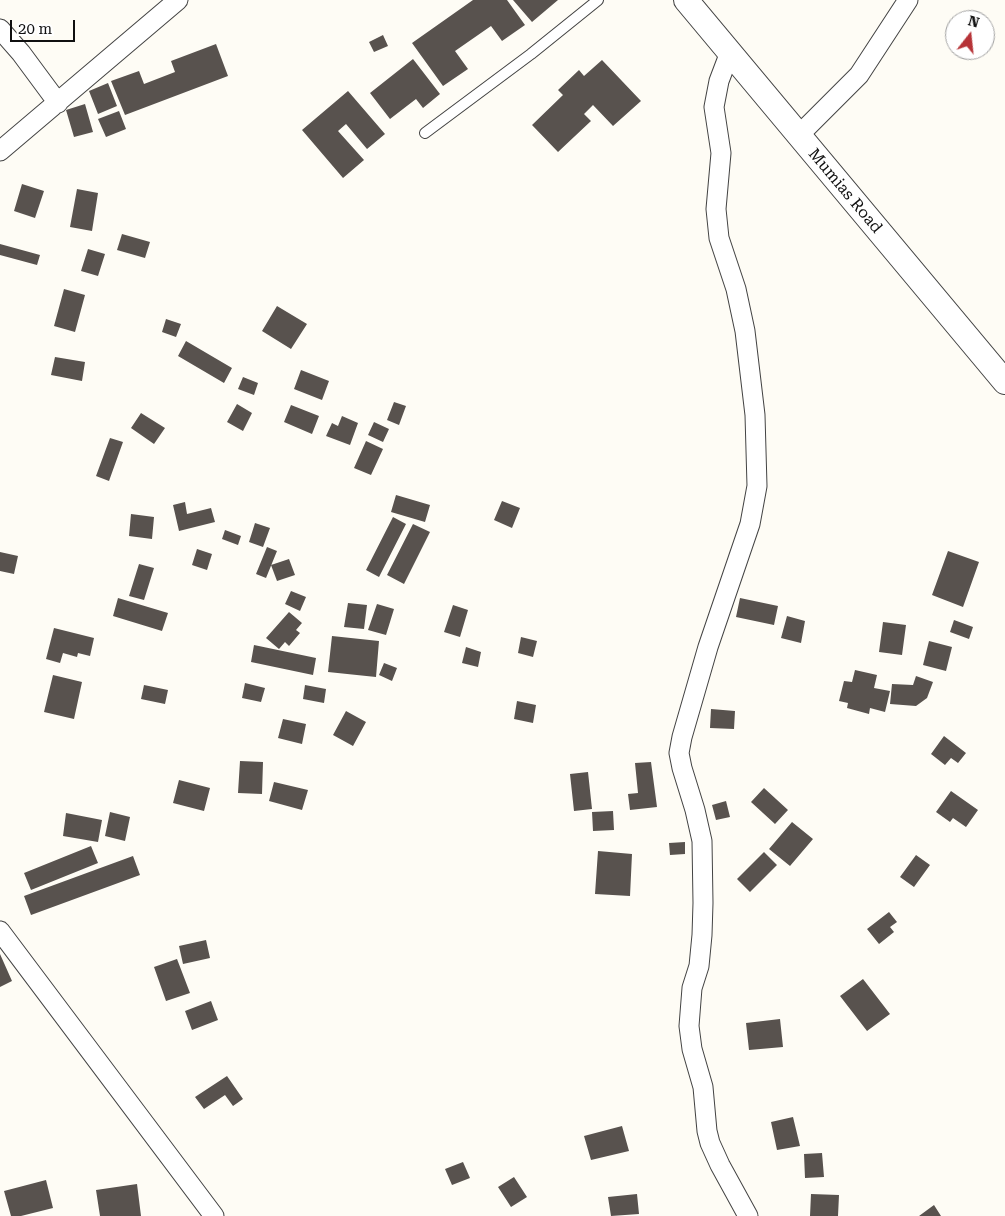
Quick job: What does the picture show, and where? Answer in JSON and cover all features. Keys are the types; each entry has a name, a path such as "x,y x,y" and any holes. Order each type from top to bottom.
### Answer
{"street":[{"path":"0,151 178,0"},
{"name":"Mumias Road","path":"686,0 1005,382"},
{"path":"799,136 859,75 908,0"},
{"path":"0,29 58,103"},
{"path":"730,52 719,81 714,107 721,153 716,208 719,238 736,290 745,331 755,415 757,486 750,524 708,647 682,736 679,753 702,841 702,935 698,966 692,988 689,1026 692,1049 703,1087 710,1143 748,1216"},
{"path":"0,931 214,1216"}],"lane":[{"path":"425,133 532,54 598,0"}],"building":[{"path":"473,0 507,0 525,25 502,41 491,26 455,51 468,69 443,86 412,43"},
{"path":"513,0 558,0 532,22"},
{"path":"383,35 388,46 374,52 369,42"},
{"path":"216,44 228,76 125,115 111,81 139,71 144,84 175,72 171,61"},
{"path":"413,59 440,94 423,108 416,99 390,119 370,93"},
{"path":"602,60 641,101 613,126 593,105 584,114 591,121 558,152 532,125 563,95 558,90 579,70 584,76"},
{"path":"108,83 117,106 98,114 89,91"},
{"path":"348,91 385,134 367,149 346,124 338,131 364,160 343,178 302,130"},
{"path":"85,104 93,132 74,137 66,110"},
{"path":"119,111 126,129 106,137 98,119"},
{"path":"22,184 44,191 35,218 14,211"},
{"path":"77,189 98,193 92,231 70,227"},
{"path":"122,234 150,242 145,258 117,250"},
{"path":"0,244 40,255 37,265 0,255"},
{"path":"88,249 105,254 98,276 81,271"},
{"path":"64,289 85,295 75,332 54,326"},
{"path":"277,306 307,324 291,349 262,331"},
{"path":"166,319 181,324 176,337 162,332"},
{"path":"186,341 232,368 224,383 178,356"},
{"path":"55,357 85,362 82,381 51,375"},
{"path":"301,370 329,381 322,400 294,389"},
{"path":"243,377 258,383 254,395 238,389"},
{"path":"394,402 406,406 399,425 387,420"},
{"path":"237,404 252,413 243,431 227,422"},
{"path":"291,405 319,416 312,434 284,422"},
{"path":"141,413 165,428 154,444 131,428"},
{"path":"342,416 358,423 350,445 326,436 332,423 338,426"},
{"path":"374,422 389,429 383,442 368,435"},
{"path":"110,438 123,442 109,481 96,476"},
{"path":"366,441 383,449 371,475 354,468"},
{"path":"396,495 430,505 425,522 391,512"},
{"path":"502,501 520,508 512,528 494,520"},
{"path":"185,502 187,514 211,508 215,522 179,531 173,505"},
{"path":"131,514 154,517 152,539 129,536"},
{"path":"393,517 406,524 379,577 366,570"},
{"path":"255,523 270,528 263,547 249,542"},
{"path":"413,524 430,532 404,584 387,575"},
{"path":"225,530 241,536 238,545 222,539"},
{"path":"267,547 277,551 266,578 256,574"},
{"path":"197,549 212,554 207,570 192,565"},
{"path":"948,551 979,562 963,607 932,595"},
{"path":"0,552 18,556 14,574 0,571"},
{"path":"289,559 295,575 277,581 271,565"},
{"path":"139,564 154,568 144,600 129,596"},
{"path":"291,591 306,597 300,611 285,604"},
{"path":"118,598 168,613 162,631 113,616"},
{"path":"740,598 778,606 774,625 736,617"},
{"path":"348,603 367,605 364,629 344,627"},
{"path":"377,604 394,609 386,635 368,630"},
{"path":"453,605 468,610 460,637 444,632"},
{"path":"289,612 302,623 296,630 300,633 289,646 285,642 279,649 266,638"},
{"path":"787,616 805,621 801,643 781,638"},
{"path":"954,620 973,627 969,639 950,632"},
{"path":"883,622 906,625 902,655 879,652"},
{"path":"54,628 94,638 90,656 78,653 77,657 63,653 60,663 46,659"},
{"path":"332,636 379,641 376,677 328,672"},
{"path":"521,637 537,641 533,657 518,653"},
{"path":"929,641 952,647 946,671 923,665"},
{"path":"254,645 316,658 313,675 251,662"},
{"path":"466,647 481,652 478,667 462,663"},
{"path":"384,663 397,668 392,681 379,675"},
{"path":"855,670 877,675 874,688 890,691 885,712 870,708 869,714 847,708 848,703 839,701 844,681 852,682"},
{"path":"53,675 82,682 74,719 44,712"},
{"path":"916,676 933,682 927,698 916,706 890,704 892,684 913,685"},
{"path":"245,683 265,688 261,702 242,698"},
{"path":"144,685 168,690 165,704 141,699"},
{"path":"305,685 326,689 324,703 303,699"},
{"path":"517,701 536,705 533,723 514,719"},
{"path":"711,709 735,711 734,729 710,728"},
{"path":"346,711 366,722 353,746 333,735"},
{"path":"283,719 306,724 302,744 278,738"},
{"path":"944,736 966,753 958,763 951,758 945,765 931,754"},
{"path":"240,761 263,762 262,794 238,793"},
{"path":"651,762 657,807 630,810 628,794 638,793 635,763"},
{"path":"588,772 592,809 574,811 570,774"},
{"path":"179,780 210,788 204,811 173,803"},
{"path":"274,782 308,790 302,810 269,801"},
{"path":"764,788 788,810 775,824 751,802"},
{"path":"951,791 978,810 966,827 953,818 950,822 936,812"},
{"path":"726,801 730,817 716,820 712,805"},
{"path":"613,811 614,830 593,831 592,812"},
{"path":"110,812 130,817 125,841 105,836"},
{"path":"66,813 102,820 98,842 63,836"},
{"path":"792,822 813,839 790,866 769,849"},
{"path":"685,842 685,854 670,855 669,843"},
{"path":"91,846 98,863 31,890 24,873"},
{"path":"598,851 632,854 630,896 595,894"},
{"path":"764,852 777,865 750,892 737,879"},
{"path":"916,855 930,865 914,887 900,877"},
{"path":"133,856 140,875 31,915 24,896"},
{"path":"889,912 897,922 890,927 894,932 879,944 867,929"},
{"path":"206,940 210,958 183,964 179,946"},
{"path":"0,954 12,981 0,987"},
{"path":"177,959 190,993 166,1001 154,967"},
{"path":"863,979 890,1014 867,1031 840,996"},
{"path":"211,1001 218,1020 192,1030 185,1011"},
{"path":"780,1019 783,1047 749,1050 746,1023"},
{"path":"227,1076 243,1099 233,1106 225,1095 204,1109 195,1097"},
{"path":"793,1117 800,1146 777,1150 771,1122"},
{"path":"622,1126 629,1151 591,1160 584,1136"},
{"path":"822,1153 824,1177 805,1178 804,1154"},
{"path":"463,1162 470,1178 452,1185 445,1169"},
{"path":"514,1177 527,1197 511,1207 498,1187"},
{"path":"46,1180 53,1208 21,1216 11,1216 4,1191"},
{"path":"137,1184 141,1216 100,1216 96,1190"},
{"path":"637,1194 639,1214 611,1216 608,1197"},
{"path":"811,1194 839,1195 838,1216 810,1216"},
{"path":"934,1205 941,1216 919,1216"}]}
